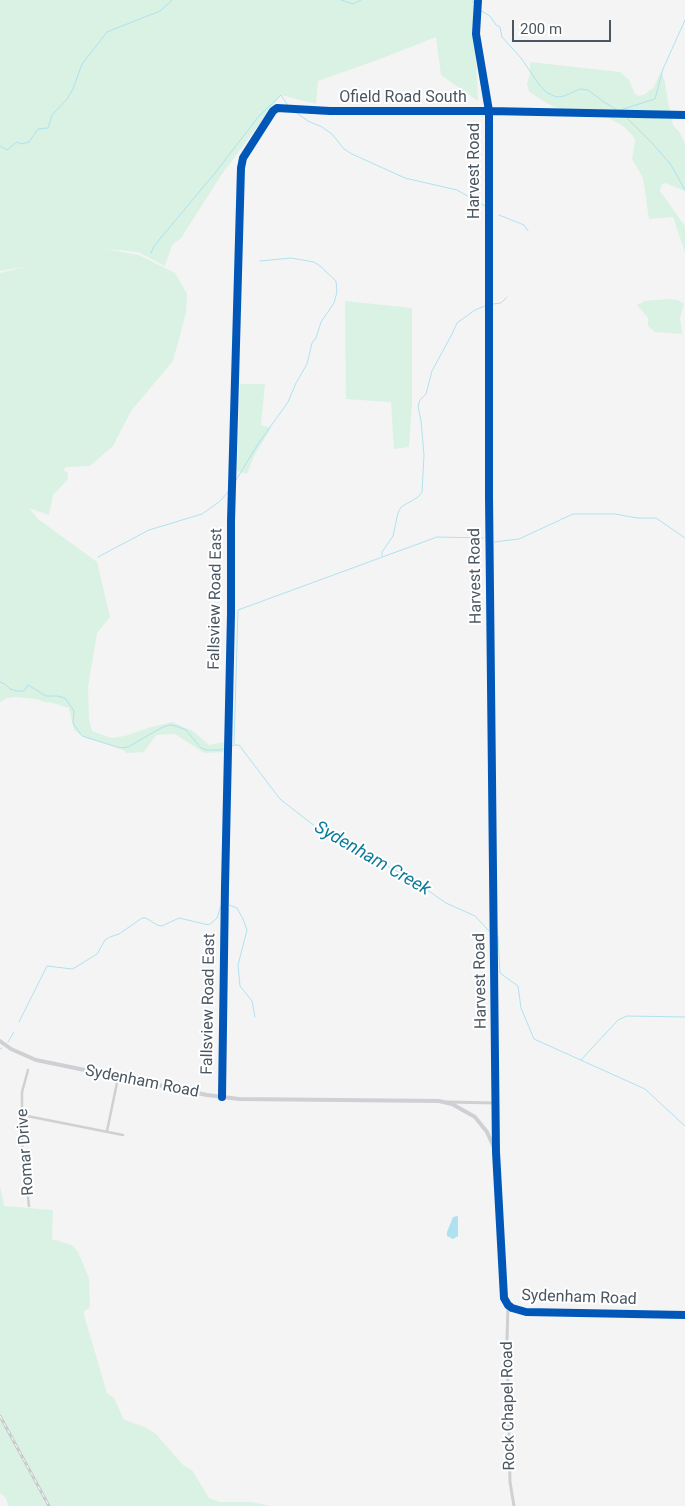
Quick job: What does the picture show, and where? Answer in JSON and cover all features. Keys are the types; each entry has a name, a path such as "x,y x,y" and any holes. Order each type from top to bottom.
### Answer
{"main road":[{"name":"Sydenham Road","path":"0,1040 11,1049 36,1060 118,1078 222,1097 439,1101 461,1108 475,1117 487,1132 496,1152 504,1298 508,1305 517,1311 526,1312 685,1314"}],"street":[{"name":"Harvest Road","path":"478,0 476,34 489,112 489,487 497,1103 496,1152"},
{"name":"Ofield Road South","path":"273,111 278,108 330,112 685,115"},
{"name":"Fallsview Road East","path":"222,1097 231,520 240,168 243,158 273,111"},
{"name":"Romar Drive","path":"28,1070 22,1092 22,1142 28,1182 29,1206"},
{"path":"107,1131 118,1078"},
{"name":"Sydenham Road","path":"439,1101 497,1103"},
{"path":"22,1115 123,1135"},
{"name":"Rock Chapel Road","path":"508,1305 510,1482 514,1506"}],"green space":[{"path":"0,0 473,0 478,101 441,75 436,37 318,81 316,104 281,95 222,174 181,238 172,245 165,266 138,252 105,249 139,255 175,273 187,294 186,313 173,361 131,411 113,446 90,466 66,467 63,470 68,473 68,479 53,495 49,515 29,508 38,519 97,562 110,617 97,633 88,687 89,719 92,731 111,738 125,736 172,722 193,731 209,745 224,742 227,752 204,753 175,734 156,735 144,752 127,753 120,748 86,738 74,730 69,708 36,699 15,697 7,698 0,702 0,273 24,267 0,271"},
{"path":"530,62 620,72 629,80 635,94 639,96 644,95 654,87 661,71 665,82 673,125 680,133 685,144 685,191 665,183 661,185 660,191 685,226 685,253 673,217 649,219 643,178 632,159 634,137 623,126 603,115 567,111 554,107 535,96 529,91 527,84"},
{"path":"677,300 684,304 680,318 682,334 655,332 648,326 648,318 637,305 645,301"},
{"path":"345,301 412,308 412,404 409,447 394,449 391,402 346,399"},
{"path":"240,384 265,384 261,425 271,428 254,456 247,474 237,471"},
{"path":"0,1186 4,1206 53,1210 52,1239 72,1245 78,1252 89,1278 90,1306 84,1311 84,1315 107,1393 114,1398 124,1420 145,1427 156,1434 183,1465 192,1470 209,1498 220,1502 251,1502 271,1506 9,1506 5,1497 0,1493"}],"water":[{"path":"458,1216 458,1236 453,1239 447,1236 447,1232 453,1217"}],"waterway":[{"path":"0,146 7,150 17,142 21,144 29,142 38,129 48,128 52,115 67,99 73,89 82,64 107,32 160,11 172,0"},
{"path":"341,0 353,4 361,0"},
{"path":"472,0 476,6"},
{"path":"478,9 490,16 496,25 500,27 502,37 521,58 546,92 556,97 564,96 580,89 588,90 622,113"},
{"path":"620,110 655,99 663,69 685,20"},
{"path":"151,253 154,246 215,173 259,116 281,95 289,107"},
{"path":"294,111 332,134 344,149 352,154 405,178 457,190 487,207"},
{"path":"625,116 671,165 685,190"},
{"path":"499,215 524,225 528,231"},
{"path":"233,485 258,444 288,402 307,364 312,343 316,338 321,322 334,303 337,292 336,281 314,262 291,258 260,261"},
{"path":"493,304 501,303 507,297"},
{"path":"382,556 382,552 393,536 401,507 418,497 422,492 424,455 418,406 420,400 426,394 432,371 457,323 475,310 487,305"},
{"path":"98,557 149,530 202,514 219,502 231,489"},
{"path":"494,542 519,539 573,514 615,514 637,518 656,518 685,538"},
{"path":"234,744 238,610 437,537 483,538"},
{"name":"Sydenham Creek","path":"0,682 10,689 17,691 24,691 28,685 46,696 65,698 74,711 73,723 82,736 120,748 128,747 169,725 186,730 201,748 207,750 220,750 239,745 280,799 321,831 410,878 446,903 475,916 489,931"},
{"path":"229,905 237,908 247,930 238,965 240,986 252,1001 255,1017"},
{"path":"19,1022 47,966 72,969 76,967 97,954 105,940 119,934 142,918 162,926 179,918 209,925 217,918 221,906"},
{"name":"Sydenham Creek","path":"498,936 500,973 518,986 521,1008 534,1039 645,1089 685,1126"},
{"path":"581,1060 618,1020 627,1016 685,1017"},
{"path":"8,1042 14,1032"}],"railway":[{"path":"0,1416 49,1506"}],"cycle path":[{"path":"478,0 476,34 489,111 489,497 496,1152 504,1298 512,1308 526,1312 685,1315"},
{"path":"222,1097 231,521 241,168 243,158 273,111 277,108 330,111 489,111 685,115"}]}
